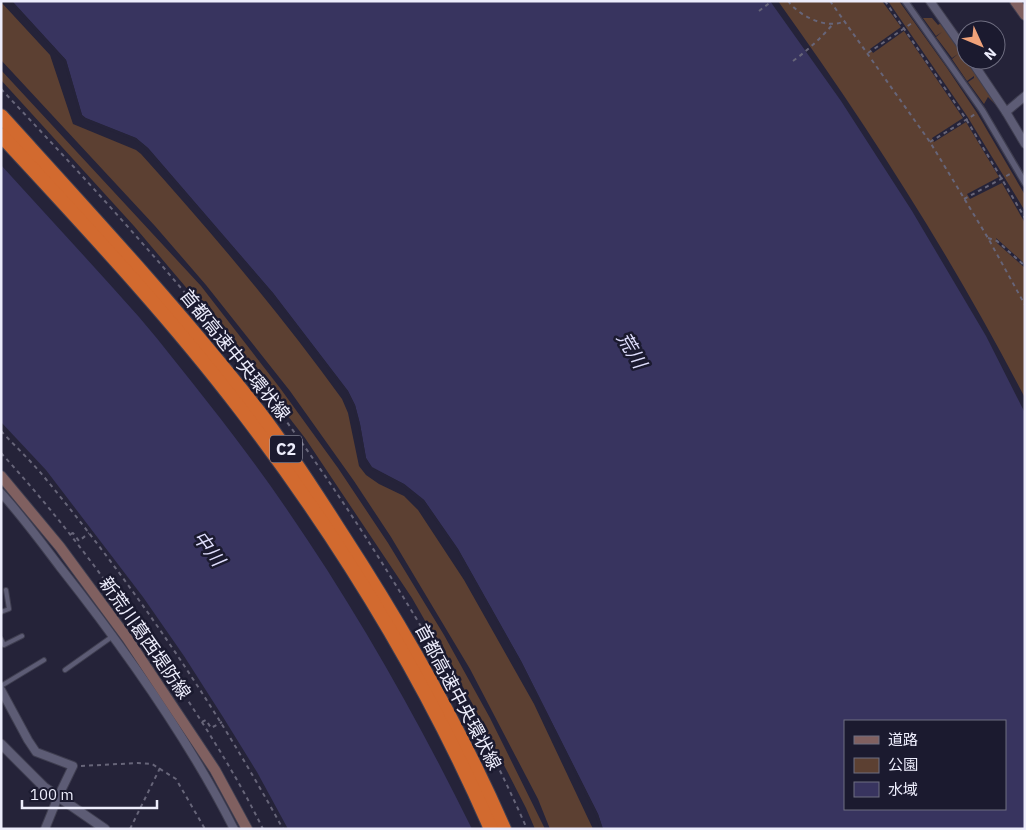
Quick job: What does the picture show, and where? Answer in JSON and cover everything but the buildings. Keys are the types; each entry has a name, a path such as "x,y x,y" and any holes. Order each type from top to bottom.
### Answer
{"highway":[{"name":"首都高速中央環状線","path":"1,116 178,313 254,406 290,456 367,573 410,644 446,709 488,792 504,829"},
{"name":"首都高速中央環状線","path":"1,135 129,277 204,364 276,457 341,554 402,655 460,763 490,829"}],"main road":[{"path":"1015,1 1024,12"},
{"name":"新荒川葛西堤防線","path":"1,476 60,546 108,612 215,770 247,829"}],"street":[{"path":"905,1 982,110 1025,183"},
{"path":"930,1 956,38"},
{"path":"978,70 1025,144"},
{"path":"1006,112 1025,96"},
{"path":"1,493 113,636 207,779 234,829"},
{"path":"1,690 36,752 73,766 45,829"},
{"path":"1,744 33,777 58,798 106,829"},
{"path":"207,779 215,770"}],"lane":[{"path":"1,612 9,609 6,590"},
{"path":"1,639 4,645 22,636"},
{"path":"64,670 113,636"},
{"path":"1,686 44,660"}],"path":[{"path":"759,11 772,1"},
{"path":"788,1 806,16 834,24"},
{"path":"830,1 930,142 1025,304"},
{"path":"885,1 966,119 1025,218"},
{"path":"793,61 813,46 818,38 834,24 845,21"},
{"path":"868,53 914,22"},
{"path":"930,142 977,113"},
{"path":"964,199 1012,173"},
{"path":"988,238 997,241 1025,266"},
{"path":"1,431 42,474 89,533 157,627 222,722 282,829"},
{"path":"1,453 71,535 133,618 235,775 263,829"},
{"path":"71,535 73,533 79,541 89,533"},
{"path":"202,722 206,720 211,728 222,722"},
{"path":"73,766 152,764 176,779 205,829"},
{"path":"130,829 160,768"}],"green space":[{"path":"778,1 882,1 901,27 870,49 873,53 904,31 963,118 932,138 934,142 966,122 999,177 967,194 970,199 1002,183 1025,223 1025,264 996,238 997,243 1025,268 1025,398 969,295 909,195 845,97"},
{"path":"888,1 899,1 977,113 1025,195 1025,211 967,116"},
{"path":"1,2 50,55 73,124 136,150 141,154 245,274 342,399 348,413 359,466 366,475 379,484 404,496 418,510 464,580 534,704 593,829 550,829 538,799 470,669 391,537 290,391 206,285 155,226 1,60"},
{"path":"923,18 932,18 938,25 941,23 956,45 956,55 952,58 936,37 942,32 936,36"},
{"path":"956,56 956,65 952,59"},
{"path":"1,70 201,286 280,388 338,468 388,543 444,635 490,718 545,829 535,829 471,701 412,598 305,438 212,318 134,226 1,80"},
{"path":"960,70 973,70 998,107 988,97 984,104 968,82 974,76 967,81"}],"water":[{"name":"荒川","path":"12,1 770,1 841,101 912,211 986,336 1025,413 1025,829 603,829 598,814 521,661 458,549 424,500 404,484 372,467 366,458 355,405 348,391 273,293 148,148 136,138 85,118 82,115 66,60"},
{"name":"中川","path":"1,165 148,328 209,404 284,505 352,609 384,663 472,829 288,829 257,772 223,717 143,597 46,470 1,422"}],"pier":[{"path":"9,1 12,1 66,60 82,115 136,138 148,148 273,293 348,391 355,405 366,458 372,468 404,484 424,500 458,549 521,661 598,814 603,829 600,829 571,765 519,662 456,550 422,502 403,487 371,469 364,459 353,406 346,392 271,294 146,150 134,140 85,121 80,116 64,62"}]}
